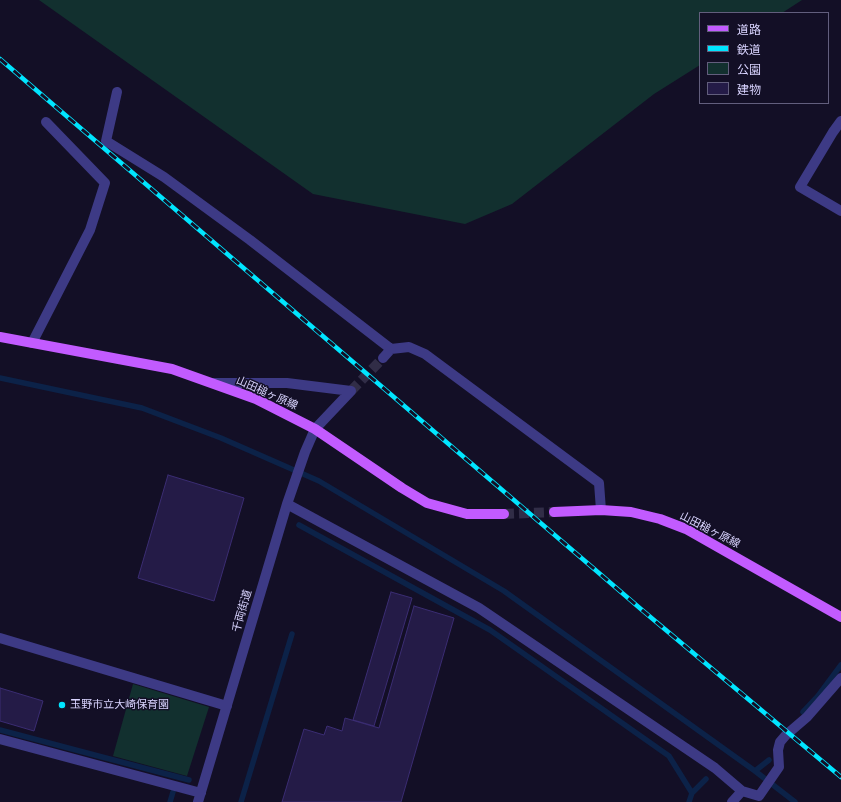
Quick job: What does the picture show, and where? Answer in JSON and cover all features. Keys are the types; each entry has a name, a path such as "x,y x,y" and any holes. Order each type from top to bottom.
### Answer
{"main road":[{"name":"山田槌ヶ原線","path":"0,337 172,369 256,399 315,428 402,488 427,503 467,514 504,514"},
{"name":"山田槌ヶ原線","path":"554,512 601,510 631,512 660,519 686,529 841,617"}],"street":[{"path":"117,92 106,140 164,177 250,240 391,349"},
{"path":"841,121 800,187 841,211"},
{"path":"32,343 90,230 105,183 46,122"},
{"path":"383,358 391,349 409,347 425,354 598,483 601,510"},
{"path":"210,383 287,383 351,391 315,428"},
{"name":"千両街道","path":"200,797 287,504 315,428"},
{"path":"287,504 479,608 715,768 742,791 759,796 779,767 778,750 780,742 786,734 807,717 841,678"},
{"path":"0,638 227,706"},
{"path":"0,739 200,797"},
{"path":"732,802 742,791"}],"green space":[{"path":"39,0 802,0 784,12 699,12 699,66 654,94 512,204 465,224 313,194"},
{"path":"133,684 209,707 187,776 113,756"}],"building":[{"path":"168,475 244,498 214,601 138,578"},
{"path":"391,592 412,598 374,726 353,720"},
{"path":"414,606 454,618 401,802 282,802 304,729 324,735 327,726 342,731 345,718 379,728"},
{"path":"0,688 43,701 34,731 0,721"}],"waterway":[{"path":"0,378 142,408 221,438 319,481 504,591 755,771 795,802"},
{"path":"299,525 490,630 669,756 692,793 689,802"},
{"path":"241,802 292,634"},
{"path":"803,712 818,696 841,665"},
{"path":"0,730 189,780"},
{"path":"755,771 769,760"},
{"path":"692,793 706,779"},
{"path":"170,802 173,792"}],"tunnel":[{"path":"351,391 383,358"},
{"path":"504,514 554,512"}],"railway":[{"path":"0,59 642,610 841,777"}],"place":[{"name":"玉野市立大崎保育園","path":"62,705"}]}
